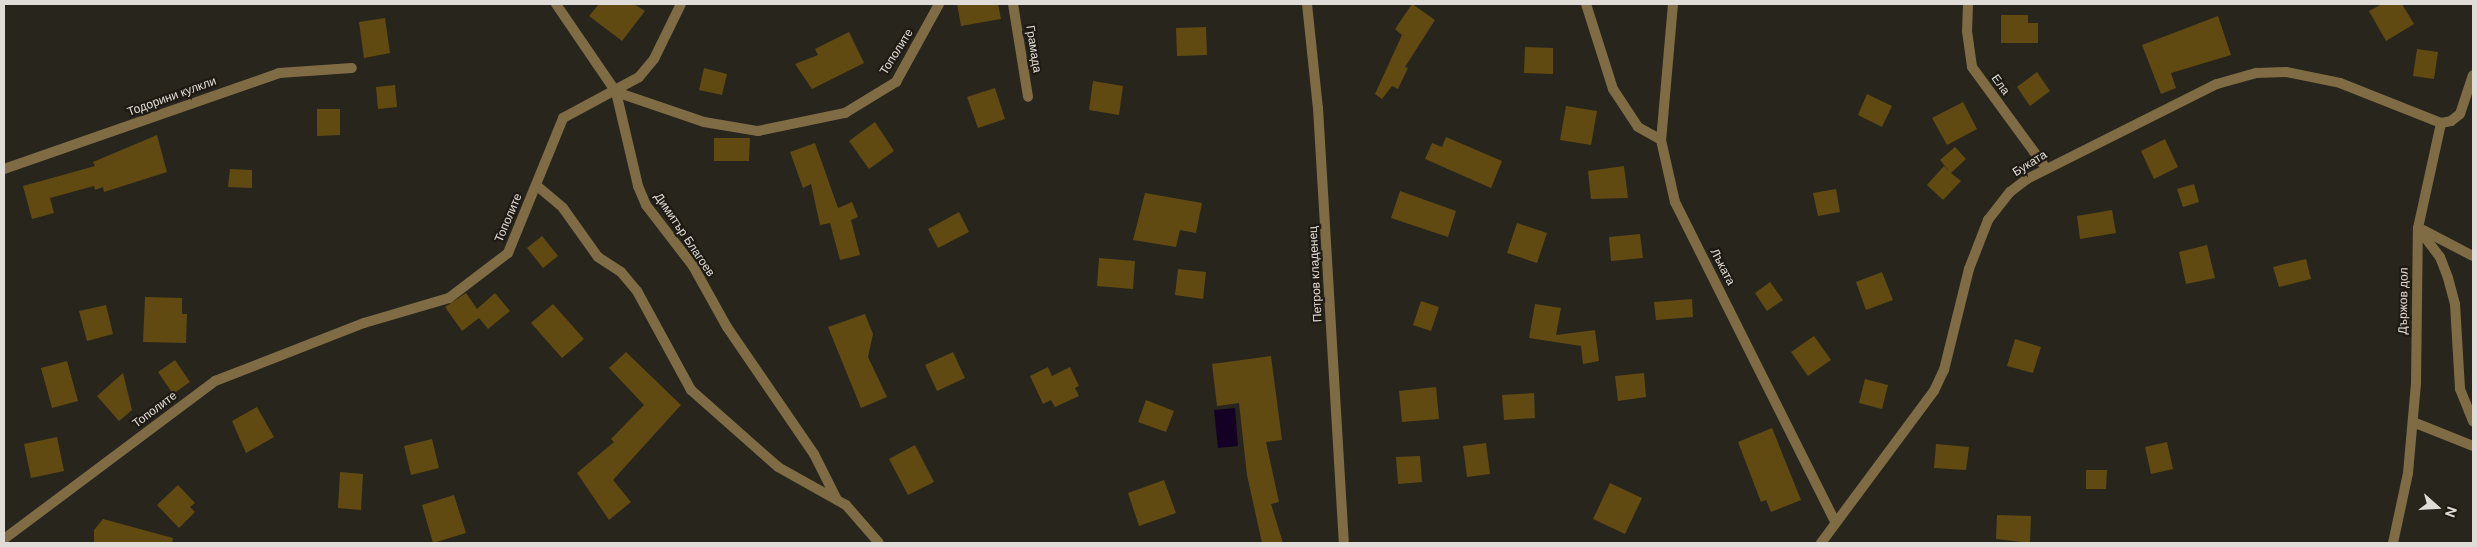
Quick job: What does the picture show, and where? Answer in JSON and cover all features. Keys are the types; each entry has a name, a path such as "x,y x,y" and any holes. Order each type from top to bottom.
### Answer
{"street":[{"path":"556,4 616,92 639,78 654,60 681,4"},
{"name":"Тополите","path":"4,539 215,382 364,323 449,298 508,252 563,118 582,106 616,92 704,122 758,131 845,113 896,82 939,4"},
{"name":"Грамада","path":"1013,4 1028,98"},
{"name":"Петров кладенец","path":"1307,4 1318,108 1344,543"},
{"path":"1586,4 1613,89 1638,127 1661,140"},
{"name":"Лъката","path":"1673,4 1661,140 1675,202 1835,522"},
{"name":"Ела","path":"1968,4 1967,31 1972,67 2046,168"},
{"name":"Тодорини кулкли","path":"4,169 279,73 352,68"},
{"name":"Буката","path":"1822,543 1835,522 1934,391 1944,370 1969,269 1988,220 2010,192 2046,168 2217,84 2256,74 2286,72 2340,83 2441,123"},
{"path":"2441,123 2451,121 2460,114 2473,75"},
{"name":"Димитър Благоев","path":"616,92 638,186 646,205 693,266 727,328 814,454 837,500"},
{"name":"Държов дол","path":"2393,543 2402,506 2413,422 2418,228 2441,123"},
{"name":"Димитър Благоев","path":"536,185 563,208 598,257 620,272 637,291 691,390 778,467 837,500 858,518 879,543"},
{"path":"2418,228 2473,256"},
{"path":"2418,228 2440,257 2448,278 2455,304 2460,389 2473,422"},
{"path":"2413,422 2473,446"}],"shaded area":[{"path":"1235,408 1238,446 1218,448 1214,410"}],"building":[{"path":"599,4 634,4 645,11 622,41 589,16"},
{"path":"957,4 998,4 1001,19 961,26"},
{"path":"1412,4 1435,20 1405,67 1408,68 1398,89 1392,86 1382,99 1375,94 1402,35 1395,29"},
{"path":"2382,4 2402,4 2414,24 2386,41 2369,11"},
{"path":"2001,15 2028,15 2028,23 2038,23 2038,43 2001,43"},
{"path":"2218,16 2231,55 2171,73 2176,88 2161,94 2142,45"},
{"path":"385,18 390,53 364,58 359,22"},
{"path":"1206,27 1207,55 1177,56 1176,28"},
{"path":"849,32 864,63 812,89 795,64 818,55 815,49"},
{"path":"1525,47 1553,48 1553,74 1524,73"},
{"path":"2417,49 2438,52 2434,79 2413,76"},
{"path":"704,68 727,74 722,95 699,90"},
{"path":"2037,72 2050,91 2030,106 2017,87"},
{"path":"1093,81 1123,86 1119,115 1089,110"},
{"path":"395,85 397,107 378,109 376,87"},
{"path":"995,88 1005,119 978,128 967,97"},
{"path":"1867,94 1892,106 1882,127 1858,115"},
{"path":"1963,102 1977,129 1947,145 1932,118"},
{"path":"1566,106 1597,111 1591,145 1560,140"},
{"path":"317,109 340,109 340,135 317,136"},
{"path":"875,122 894,151 869,169 849,141"},
{"path":"157,135 167,172 104,192 103,187 95,190 94,186 50,198 54,213 32,219 23,186 95,166 93,162"},
{"path":"1446,137 1502,161 1491,188 1425,159 1432,143 1442,147"},
{"path":"714,138 750,138 749,161 714,161"},
{"path":"2165,139 2178,167 2154,179 2141,151"},
{"path":"815,143 838,208 852,202 858,217 851,220 860,255 840,260 830,223 820,225 811,184 803,188 790,152"},
{"path":"1955,147 1966,159 1951,173 1961,181 1943,200 1927,185 1944,166 1949,171 1940,160"},
{"path":"1624,166 1628,198 1591,199 1588,171"},
{"path":"230,169 252,170 252,188 228,187"},
{"path":"2194,184 2199,202 2183,207 2177,189"},
{"path":"1836,189 1840,212 1818,216 1813,193"},
{"path":"1400,191 1456,211 1448,237 1391,218"},
{"path":"1145,193 1202,203 1196,233 1180,230 1176,247 1133,240"},
{"path":"2112,210 2116,233 2080,239 2077,216"},
{"path":"959,212 969,232 938,248 928,229"},
{"path":"1517,223 1547,233 1537,263 1507,253"},
{"path":"1640,234 1643,258 1611,261 1609,237"},
{"path":"542,236 558,256 543,268 527,248"},
{"path":"2207,245 2215,278 2186,284 2179,252"},
{"path":"1099,258 1135,261 1133,289 1097,286"},
{"path":"2306,259 2311,279 2279,287 2273,267"},
{"path":"1178,269 1206,272 1203,299 1175,295"},
{"path":"1882,272 1893,300 1866,310 1856,282"},
{"path":"1770,282 1783,300 1767,311 1755,293"},
{"path":"466,293 477,309 495,293 510,311 488,329 479,318 462,331 445,307"},
{"path":"145,297 182,298 182,314 187,314 186,343 143,342"},
{"path":"1692,299 1693,317 1656,320 1654,302"},
{"path":"1421,301 1439,307 1431,331 1413,325"},
{"path":"553,304 584,339 562,358 531,323"},
{"path":"1535,304 1561,308 1556,335 1595,330 1599,361 1583,364 1581,346 1529,338"},
{"path":"106,305 113,334 87,341 79,311"},
{"path":"865,314 873,334 868,357 887,397 861,408 828,327"},
{"path":"1814,336 1831,360 1808,376 1791,352"},
{"path":"2015,339 2041,347 2033,373 2007,366"},
{"path":"626,352 681,405 613,480 631,502 609,520 577,473 614,442 611,439 644,405 609,368"},
{"path":"953,352 965,378 937,391 925,365"},
{"path":"1271,356 1282,440 1266,442 1279,502 1271,504 1283,543 1262,543 1247,475 1239,403 1217,406 1212,364"},
{"path":"175,360 190,382 173,394 158,372"},
{"path":"67,361 78,401 52,408 41,368"},
{"path":"1048,367 1052,376 1070,367 1079,386 1075,388 1079,396 1055,407 1051,400 1043,404 1030,376"},
{"path":"123,373 132,410 119,421 97,396"},
{"path":"1644,373 1646,397 1618,401 1615,376"},
{"path":"1865,379 1888,385 1882,409 1859,403"},
{"path":"1436,387 1439,419 1402,422 1399,391"},
{"path":"1534,393 1535,418 1504,420 1502,395"},
{"path":"1146,400 1174,411 1166,432 1138,422"},
{"path":"257,407 274,437 246,453 232,421"},
{"path":"1772,428 1801,500 1771,512 1766,500 1761,502 1738,442"},
{"path":"57,437 64,471 31,478 24,444"},
{"path":"432,439 439,468 411,475 404,446"},
{"path":"2167,442 2173,469 2151,474 2145,447"},
{"path":"1486,443 1490,474 1467,477 1463,446"},
{"path":"1936,444 1969,447 1966,470 1934,468"},
{"path":"915,445 934,482 908,495 889,459"},
{"path":"1420,456 1422,482 1398,484 1396,457"},
{"path":"2086,470 2107,470 2106,489 2086,489"},
{"path":"340,472 363,474 361,510 338,508"},
{"path":"1164,480 1176,513 1139,526 1128,493"},
{"path":"1610,483 1642,498 1625,534 1593,519"},
{"path":"178,485 195,503 190,507 195,512 179,528 157,505"},
{"path":"454,495 466,533 433,543 422,505"},
{"path":"1997,515 2031,516 2030,543 1996,539"},
{"path":"103,519 173,538 172,543 94,543 94,530"}]}
